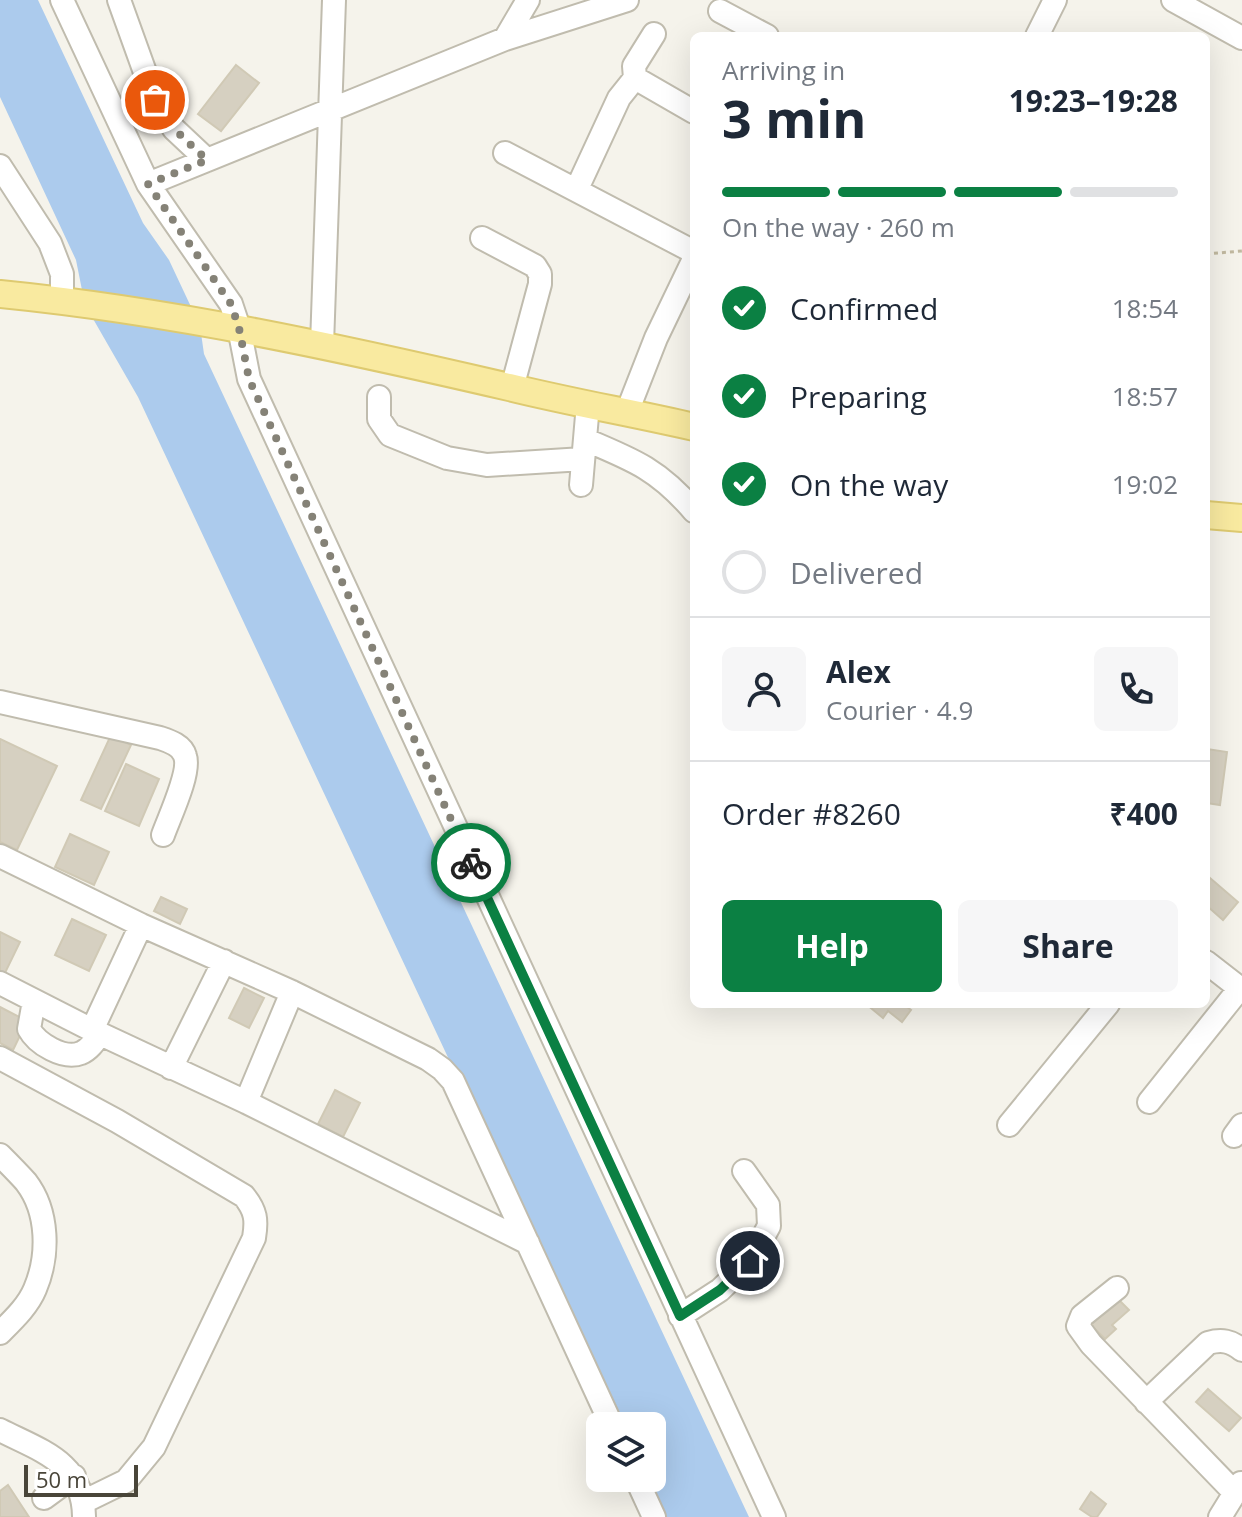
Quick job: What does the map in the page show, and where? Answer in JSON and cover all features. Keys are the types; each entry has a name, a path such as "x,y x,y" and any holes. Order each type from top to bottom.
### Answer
{"main road":[{"path":"0,294 64,300 226,326 377,355 690,426"},
{"path":"1210,515 1242,518"}],"street":[{"path":"62,0 148,184 231,304 226,326 249,379 774,1517"},
{"path":"119,0 155,100 174,129 207,160"},
{"path":"322,345 334,0"},
{"path":"505,39 528,0"},
{"path":"148,184 505,39 627,0"},
{"path":"1039,32 1055,0"},
{"path":"1173,0 1242,38"},
{"path":"720,11 759,32"},
{"path":"581,180 619,98 635,78 634,66 654,34"},
{"path":"635,78 690,110"},
{"path":"505,153 690,250"},
{"path":"0,166 50,243 62,274 64,300"},
{"path":"482,238 535,266 540,274 512,388"},
{"path":"627,412 656,338 690,267"},
{"path":"379,397 379,419 390,435 447,458 487,465 584,450 642,464 660,475 690,507"},
{"path":"581,485 588,404"},
{"path":"1,705 172,742 185,756 186,768 163,835"},
{"path":"0,856 141,925 292,992 428,1059 442,1069 453,1081 606,1412"},
{"path":"34,1001 29,1029 41,1044 74,1054 83,1052 96,1032 141,925"},
{"path":"171,1068 224,961"},
{"path":"1149,1102 1241,989 1210,965"},
{"path":"0,983 528,1243"},
{"path":"246,1102 292,992"},
{"path":"1009,1125 1105,1008"},
{"path":"0,1058 117,1121 244,1196 254,1208 257,1221 254,1238 154,1447 126,1481 84,1510 74,1476 64,1464 0,1430"},
{"path":"0,1155 28,1184 43,1220 46,1247 35,1290 19,1315 0,1333"},
{"path":"680,1316 720,1290 750,1261 769,1226 768,1205 744,1171"},
{"path":"1117,1288 1082,1316 1078,1326 1146,1402 1238,1487 1220,1517"},
{"path":"1146,1402 1208,1343 1219,1340 1242,1350"},
{"path":"44,1498 74,1476"},
{"path":"642,1492 654,1517"}],"path":[{"path":"1210,254 1242,251"}],"water":[{"path":"0,0 38,0 143,223 169,260 200,326 204,354 749,1517 664,1517 652,1492 666,1492 666,1412 614,1412 138,397 92,317 76,260 0,97"}],"building":[{"path":"236,65 259,83 221,131 198,114"},
{"path":"111,735 131,745 101,809 81,800"},
{"path":"0,739 57,766 17,850 0,842"},
{"path":"1210,749 1227,752 1220,805 1210,804"},
{"path":"126,764 159,779 139,826 105,811"},
{"path":"70,834 109,852 94,885 55,867"},
{"path":"1210,878 1238,902 1223,920 1210,909"},
{"path":"161,897 187,909 180,924 154,911"},
{"path":"72,919 106,935 89,971 55,955"},
{"path":"0,932 20,942 4,975 0,973"},
{"path":"244,988 264,998 249,1028 229,1018"},
{"path":"0,1007 27,1021 13,1050 0,1043"},
{"path":"871,1008 911,1010 902,1022 888,1011 883,1018"},
{"path":"335,1090 360,1103 343,1137 318,1124"},
{"path":"1118,1299 1129,1310 1112,1325 1116,1329 1105,1339 1091,1325"},
{"path":"1208,1389 1241,1418 1229,1431 1196,1402"},
{"path":"8,1485 29,1517 0,1517 0,1491"},
{"path":"1091,1492 1106,1504 1097,1517 1080,1509"}],"way so far":[{"path":"155,100 174,129 207,160 148,184 231,304 249,379 471,863"}],"route":[{"path":"471,863 680,1316 720,1290 750,1261"}]}
